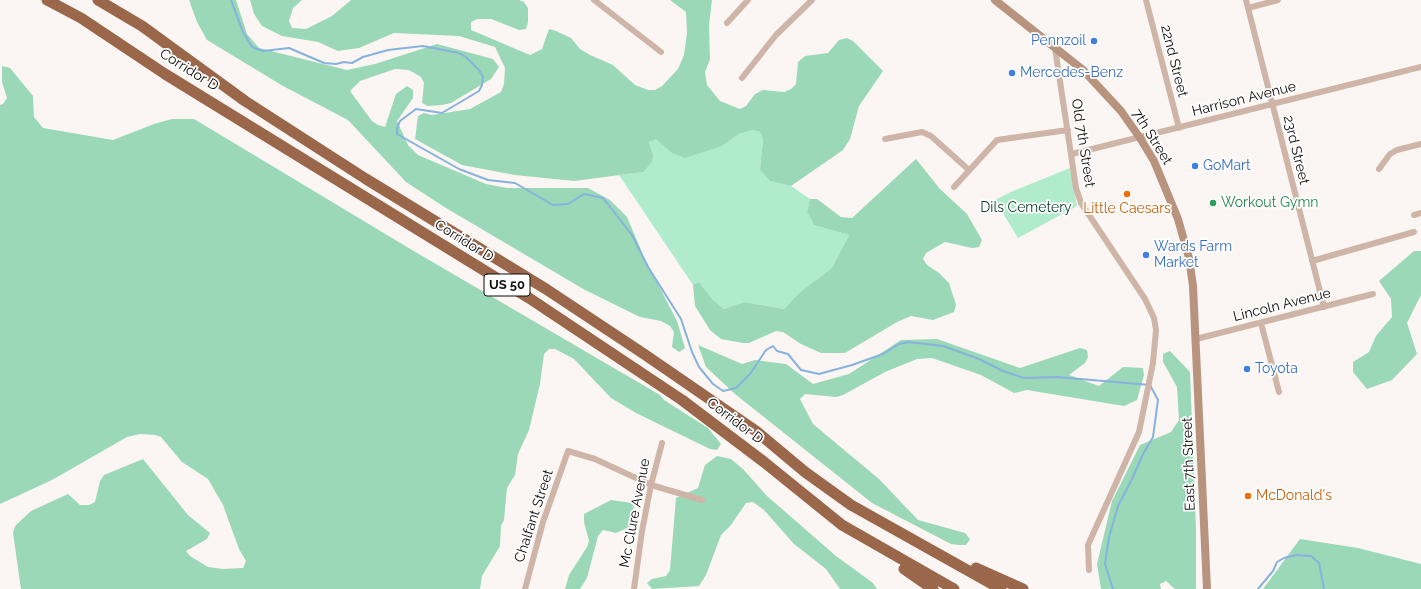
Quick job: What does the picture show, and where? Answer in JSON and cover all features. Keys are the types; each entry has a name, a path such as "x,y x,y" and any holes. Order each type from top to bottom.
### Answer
{"highway":[{"name":"Corridor D","path":"47,0 81,18 165,74 536,302 682,400 764,462 842,526 954,589"},
{"name":"Corridor D","path":"98,0 142,26 245,100 290,130 373,183 546,289 637,349 756,431 805,472 851,506 1001,589"},
{"path":"842,526 933,589"},
{"path":"924,546 1023,589"}],"main road":[{"name":"7th Street","path":"994,0 1055,48 1096,83 1140,138 1165,185 1178,219 1189,258 1194,286 1196,339"},
{"name":"East 7th Street","path":"1196,339 1208,589"}],"street":[{"path":"596,0 661,52"},
{"path":"727,22 748,0"},
{"path":"742,78 776,35 812,0"},
{"name":"22nd Street","path":"1146,0 1179,128"},
{"name":"23rd Street","path":"1246,0 1324,307"},
{"path":"1248,8 1278,0"},
{"name":"Old 7th Street","path":"1055,48 1076,188 1082,204 1144,299 1154,318 1156,342 1147,398 1139,432 1088,545 1089,570"},
{"name":"Harrison Avenue","path":"1072,154 1421,67"},
{"path":"954,187 997,140 1068,130"},
{"path":"885,139 922,132 931,136 969,170"},
{"path":"1379,169 1390,154 1397,150 1421,144"},
{"path":"1414,215 1421,213"},
{"path":"1312,261 1414,232"},
{"name":"Lincoln Avenue","path":"1196,339 1373,294"},
{"path":"1261,322 1279,392"},
{"name":"Mc Clure Avenue","path":"634,589 642,531 651,485 662,443"},
{"name":"Chalfant Street","path":"525,589 543,522 568,451 595,459 651,485"},
{"path":"651,485 702,500"}],"green space":[{"path":"189,0 236,0 247,34 259,48 347,70 375,64 437,44 493,59 499,67 491,79 451,103 428,106 422,103 424,83 421,77 409,70 395,69 360,81 350,91 372,121 385,127 396,94 407,86 413,90 413,98 397,121 408,145 418,155 486,184 507,188 588,188 610,200 627,217 644,257 677,321 685,348 679,352 672,347 674,332 670,326 661,321 640,317 585,290 446,208 406,182 348,120 283,86 207,40 197,22"},
{"path":"250,0 302,0 293,8 289,21 292,28 306,29 332,16 351,0 519,0 524,2 528,8 528,22 526,29 519,30 491,19 477,19 471,22 471,30 530,55 542,49 549,29 556,31 571,38 580,49 590,55 613,65 635,85 648,90 655,90 662,86 678,69 684,55 687,33 686,12 670,0 712,0 709,25 710,59 705,72 707,85 720,101 740,109 746,106 755,94 763,90 784,92 791,89 796,84 798,62 805,56 828,53 839,40 847,38 853,41 883,71 859,106 850,139 843,150 791,186 770,181 760,170 763,139 760,132 753,130 739,134 722,146 685,158 672,153 656,139 649,142 653,155 652,162 643,172 574,181 515,175 462,165 415,139 418,116 424,113 432,115 470,109 501,92 504,84 505,68 495,47 459,36 394,33 359,48 338,51 318,42 282,36 262,26 254,14"},
{"path":"2,66 10,68 33,96 34,117 43,128 113,140 154,124 172,119 194,119 412,250 660,395 664,400 708,428 721,444 717,450 710,449 636,413 611,398 574,359 555,349 549,349 544,354 540,384 529,430 518,454 515,475 507,488 504,520 501,526 500,546 482,576 480,589 21,589 13,533 15,526 31,511 68,494 80,505 89,505 95,502 100,481 104,475 143,459 188,515 210,533 207,539 186,551 190,556 208,567 223,569 243,568 246,561 239,549 223,505 208,479 182,462 161,437 155,435 140,434 127,437 52,480 0,504 0,105 3,104 7,98 2,82"},
{"path":"753,130 760,132 763,139 760,170 770,181 791,186 810,199 807,212 814,225 849,235 832,268 800,292 784,309 744,302 724,309 713,300 699,282 693,285 619,175 643,172 653,155 649,142 656,138 672,153 722,146 739,134"},
{"path":"916,159 940,189 967,214 982,240 979,247 972,248 945,242 926,253 923,259 927,265 939,273 949,283 956,305 954,312 933,320 911,316 897,322 845,353 821,353 801,344 783,332 776,331 749,343 743,343 721,339 710,330 695,306 693,285 699,282 713,300 724,309 744,302 784,309 800,292 832,268 849,235 814,225 807,212 810,199 817,199 841,217 852,218"},
{"name":"Dils Cemetery","path":"1070,168 1077,206 1018,238 995,200 1013,191"},
{"path":"1414,251 1421,251 1421,295 1407,323 1417,354 1392,380 1367,389 1353,372 1353,362 1369,352 1376,336 1392,317 1391,299 1379,281"},
{"path":"937,339 1020,368 1080,348 1087,350 1088,357 1085,363 1069,375 1099,386 1123,367 1143,368 1144,375 1137,400 1124,406 1027,390 1014,393 981,375 932,358 917,359 885,372 843,395 836,397 805,394 800,399 813,424 879,479 918,520 965,533 970,539 966,545 959,545 951,544 872,503 735,394 706,367 698,345 742,364 755,360 786,364 813,384 849,374 901,340"},
{"path":"1170,351 1190,372 1196,530 1196,589 1175,589 1166,581 1160,584 1161,589 1101,589 1097,564 1112,501 1140,445 1171,432 1179,420 1177,387 1163,362 1163,354"},
{"path":"717,456 731,459 743,469 767,496 836,556 873,583 877,589 840,589 826,569 794,544 764,510 753,502 746,503 731,525 721,535 706,575 699,586 652,589 647,583 652,579 666,576 670,570 676,498 698,488 705,465"},
{"path":"611,500 633,503 636,524 616,533 603,530 598,536 587,578 580,589 565,589 569,575 587,547 589,541 584,522 584,514"},
{"path":"1300,539 1358,548 1421,564 1421,589 1263,589"}],"waterway":[{"path":"231,0 243,32 252,47 263,51 289,48 324,63 336,64 344,62 352,63 363,57 388,50 423,46 459,53 466,57 479,70 483,77 482,85 479,91 442,113 416,109 400,121 397,128 397,134 459,169 488,180 515,183 553,205 568,204 584,194 603,198 632,235 648,267 681,319 692,352 699,367 713,384 723,391 736,388 750,374 766,350 773,346 777,351 788,354 801,370 819,374 852,365 883,354 899,344 908,342 943,346 979,359 1003,371 1024,378 1057,377 1150,385 1158,400 1153,437 1143,454 1118,506 1109,537 1105,564 1113,589"},
{"path":"1258,589 1273,571 1277,562 1284,558 1296,555 1311,556 1319,563 1324,589"}],"place":[{"name":"Pennzoil","path":"1094,41"},
{"name":"Mercedes-Benz","path":"1012,73"},
{"name":"GoMart","path":"1195,166"},
{"name":"Little Caesars","path":"1127,194"},
{"name":"Workout Gymn","path":"1213,203"},
{"name":"Wards Farm Market","path":"1146,255"},
{"name":"Toyota","path":"1247,369"},
{"name":"McDonald's","path":"1248,496"}]}
